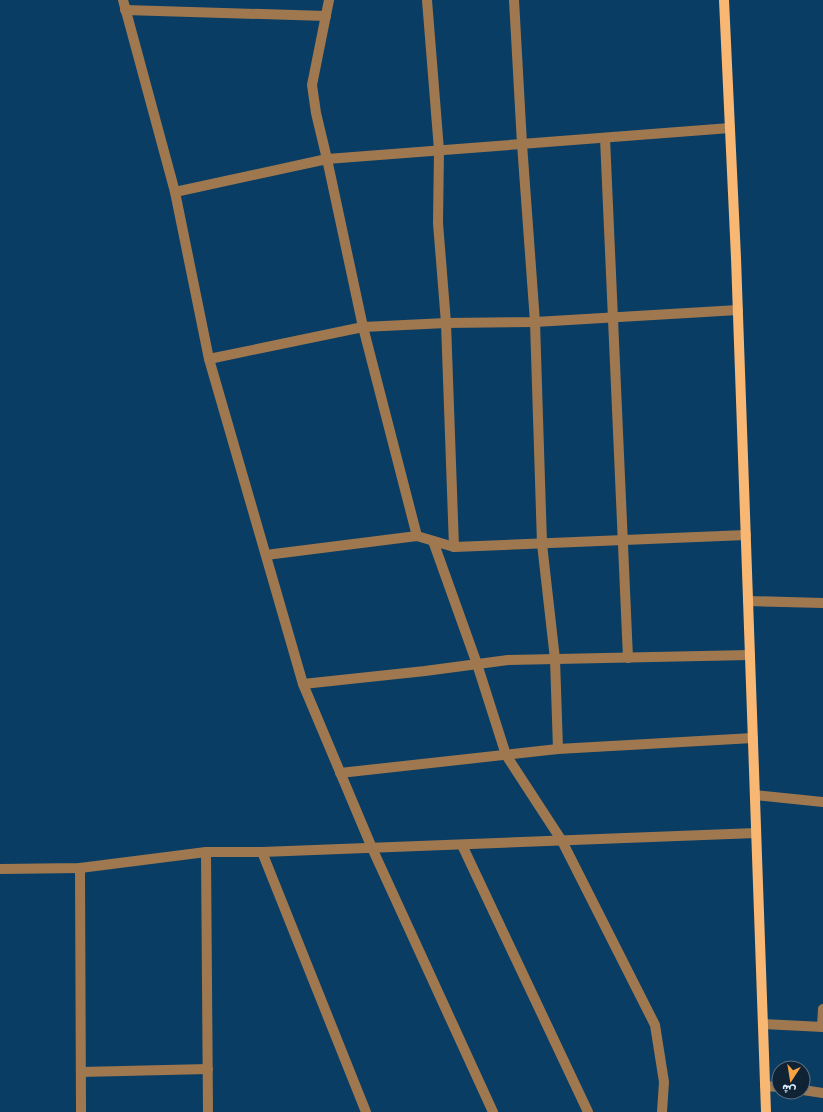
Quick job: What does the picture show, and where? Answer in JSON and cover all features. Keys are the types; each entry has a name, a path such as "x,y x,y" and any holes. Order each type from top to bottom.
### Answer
{"main road":[{"path":"724,0 738,310 766,1112"}],"street":[{"path":"330,0 312,85 316,113 363,327 417,536"},
{"path":"427,0 439,150 438,224 446,323 454,547"},
{"path":"514,0 522,144 535,322 542,544 555,659 558,749"},
{"path":"326,16 124,5 175,192 209,359 303,684 372,848 493,1112"},
{"path":"175,192 327,159 730,128"},
{"path":"605,138 628,658"},
{"path":"209,359 363,327 446,323 535,322 738,310"},
{"path":"266,555 417,536 454,547 746,535"},
{"path":"433,541 477,664 506,755 562,841 655,1025 664,1082 662,1112"},
{"path":"748,601 823,603"},
{"path":"303,684 508,660 750,655"},
{"path":"340,773 558,749 753,738"},
{"path":"755,795 823,802"},
{"path":"0,869 80,868 206,852 262,852 756,833"},
{"path":"462,844 588,1112"},
{"path":"206,852 208,1112"},
{"path":"262,852 366,1112"},
{"path":"80,868 81,1112"},
{"path":"763,1024 822,1027 823,1009"},
{"path":"81,1072 208,1069"},
{"path":"765,1086 771,1086"},
{"path":"811,1091 823,1093"}]}
